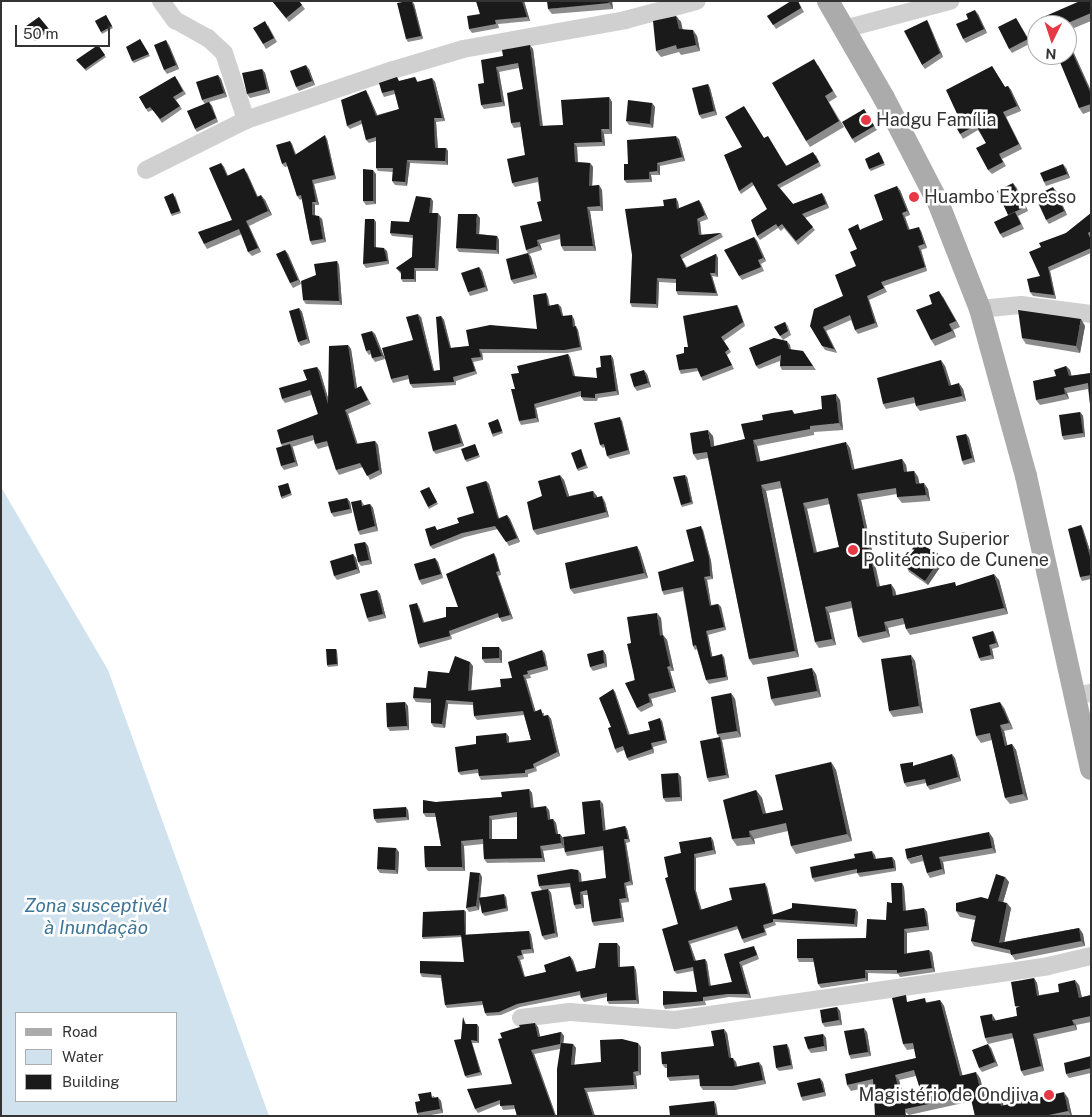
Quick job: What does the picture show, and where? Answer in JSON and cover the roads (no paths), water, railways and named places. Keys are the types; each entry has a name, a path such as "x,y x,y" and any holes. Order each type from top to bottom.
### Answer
{"main road":[{"path":"828,1 938,202 980,309 1083,694 1091,770"}],"street":[{"path":"161,1 175,20 208,38 224,54 246,120"},
{"path":"146,170 246,120 327,91 463,49 625,20 697,1"},
{"path":"844,29 950,1"},
{"path":"980,309 1021,305 1091,314"},
{"path":"521,1018 554,1012 593,1012 675,1020 1038,967 1091,956"}],"water":[{"name":"Zona susceptivél à Inundação","path":"1,487 108,670 269,1116 1,1116"}],"place":[{"name":"Hadgu Família","path":"866,120"},
{"name":"Huambo Expresso","path":"914,197"},
{"name":"Instituto Superior Politécnico de Cunene","path":"853,550"},
{"name":"Magistério de Ondjiva","path":"1049,1095"}]}
